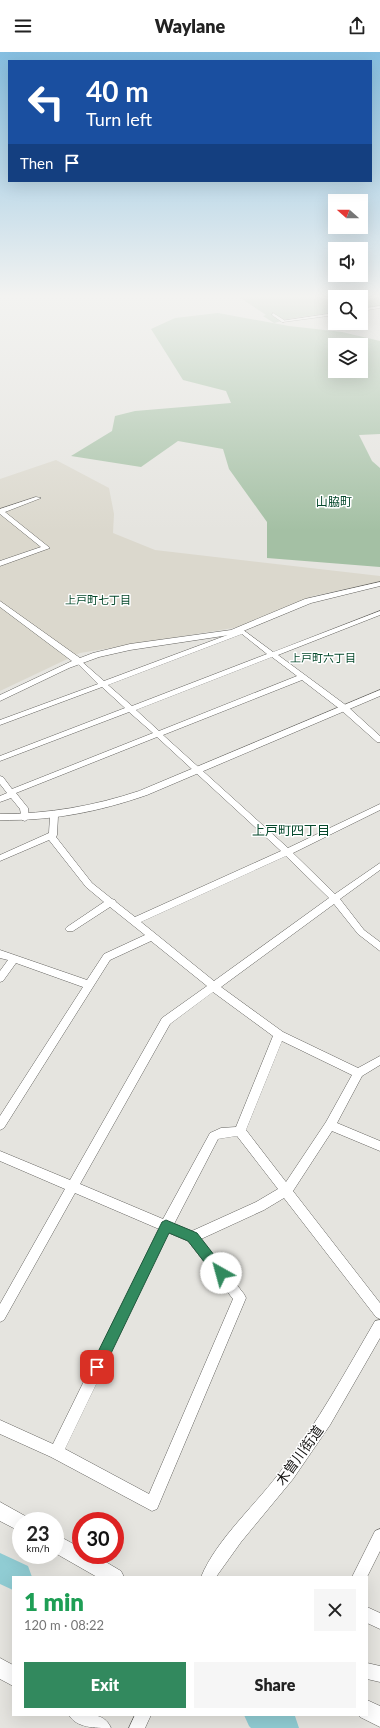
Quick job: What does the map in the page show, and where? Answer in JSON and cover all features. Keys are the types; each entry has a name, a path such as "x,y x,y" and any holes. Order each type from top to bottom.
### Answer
{"street":[{"path":"0,511 38,498"},
{"path":"0,511 46,548 0,564"},
{"path":"0,723 241,631 308,601 380,584"},
{"path":"0,603 78,661 104,684 287,852 334,898 361,932 380,947"},
{"path":"0,759 380,613"},
{"path":"0,698 78,661 113,650 241,631 344,708 380,740"},
{"path":"0,799 302,677"},
{"path":"0,817 25,818 54,816 111,804 143,793 380,693"},
{"path":"0,779 24,808 25,818"},
{"path":"135,921 287,852 380,807"},
{"path":"0,858 53,835 54,816"},
{"path":"50,836 89,885 112,902 214,987 279,1035 358,1073"},
{"path":"0,1316 166,1021 380,866"},
{"path":"70,929 112,902"},
{"path":"0,1125 108,957 152,936"},
{"path":"0,954 89,985"},
{"path":"0,978 14,959"},
{"path":"240,1131 279,1035"},
{"path":"192,1237 260,1206 287,1190 330,1126 358,1073 380,1060"},
{"path":"330,1126 380,1146"},
{"path":"240,1131 287,1190 380,1313"},
{"path":"56,1452 166,1226 214,1136 222,1133 240,1131"},
{"path":"0,1156 192,1237 240,1298 152,1504 56,1452 0,1427"},
{"name":"木曽川街道","path":"209,1576 218,1559 288,1473 332,1408 380,1326"},
{"path":"0,1512 12,1518"},
{"path":"360,1576 380,1536"},
{"path":"64,1548 113,1576"},
{"path":"368,1615 380,1621"},
{"path":"0,1668 12,1675"},
{"path":"368,1671 380,1674"},
{"path":"368,1711 380,1717"},
{"path":"81,1716 101,1728"},
{"path":"137,1728 143,1716"}],"shaded area":[{"path":"56,460 109,488 114,514 113,533 155,550 380,576 380,582 313,596 239,627 80,653 0,691 0,479"}],"green space":[{"path":"180,375 328,375 328,378 368,378 368,375 380,375 380,434 359,435 372,461 380,468 380,567 267,558 267,522 229,469 223,449 178,441 141,467 71,456 112,431 115,416 135,411 231,403 226,391 183,380"}],"waterway":[{"path":"0,1568 15,1576"},
{"path":"262,1716 283,1728"}],"district":[{"name":"山脇町","path":"334,501"},
{"name":"上戸町七丁目","path":"98,599"},
{"name":"上戸町六丁目","path":"323,657"},
{"name":"上戸町四丁目","path":"291,830"}],"route":[{"path":"97,1367 166,1226 192,1237 221,1273"}]}
